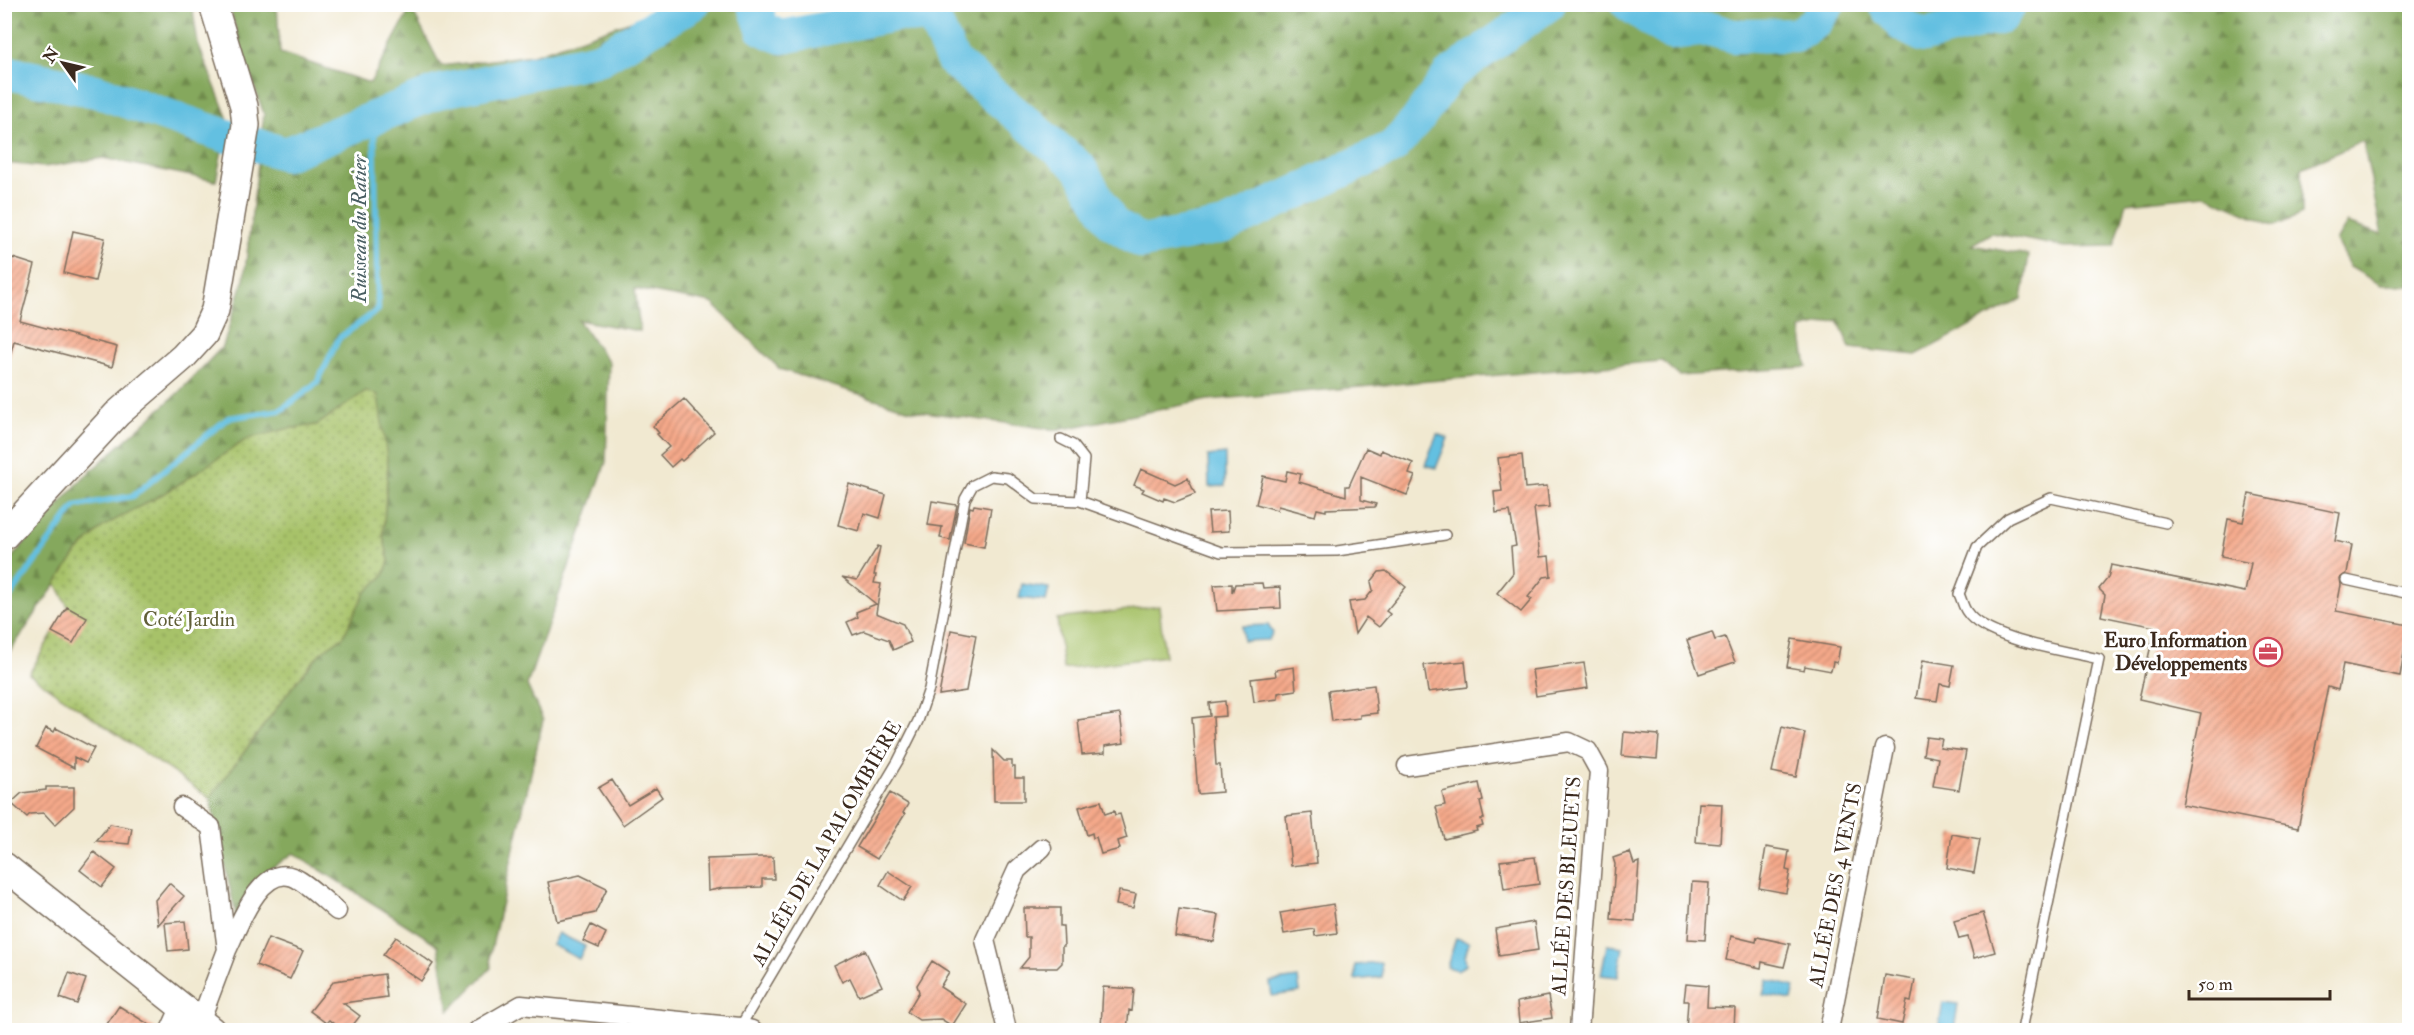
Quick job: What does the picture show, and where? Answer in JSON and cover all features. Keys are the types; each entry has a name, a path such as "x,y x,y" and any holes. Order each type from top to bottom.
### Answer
{"main road":[{"path":"4,536 117,414 183,357 204,334 215,310 246,124 244,106 213,4"},
{"path":"4,866 197,1019"}],"street":[{"name":"ALLÉE DES BLEUETS","path":"1407,766 1569,742 1588,752 1599,771 1579,1030"},
{"name":"ALLÉE DES 4 VENTS","path":"1829,1030 1885,748"},
{"path":"182,807 211,827 227,950"},
{"path":"1006,1030 985,940 1017,870 1042,848"},
{"path":"170,1030 197,1019 227,950 260,887 270,879 282,875 294,877 337,911"},
{"path":"478,1030 521,1005 703,1027 746,1028"}],"lane":[{"path":"1061,439 1073,445 1084,459 1080,501"},
{"name":"ALLÉE DE LA PALOMBIÈRE","path":"746,1028 898,761 918,721 929,689 965,498 973,485 991,476 1008,478 1035,499 1080,501 1221,552 1337,551 1445,534"},
{"path":"2022,1030 2099,659 2001,636 1983,626 1967,613 1959,594 1977,547 2008,518 2051,498 2166,523"},
{"path":"2346,580 2409,594"}],"green space":[{"path":"680,4 743,5 761,22 787,39 874,4 2409,5 2410,241 2405,241 2409,243 2409,285 2381,285 2350,267 2336,241 2347,223 2382,235 2363,141 2302,168 2302,214 2275,226 2205,195 2127,203 2114,246 2065,247 1991,233 1971,245 2029,255 2022,299 1916,355 1850,348 1838,320 1801,329 1807,367 1679,376 1662,361 1208,400 1058,430 910,410 780,369 712,303 635,289 640,331 578,320 609,363 606,462 527,685 543,720 490,955 491,968 449,1011 438,945 294,853 262,875 237,920 210,798 292,687 321,652 343,637 363,594 384,575 389,561 383,535 388,465 366,391 317,425 286,429 104,526 78,551 5,659 5,565 83,478 179,392 223,346 244,279 264,114 229,5 277,5 280,53 370,83 411,8 441,66 533,55"},
{"path":"4,5 192,5 198,44 228,119 216,181 103,158 44,167 5,163"},
{"name":"Coté Jardin","path":"366,391 378,395 388,465 383,535 389,561 384,575 364,594 343,637 321,652 292,687 210,798 29,674 68,607 56,583 78,551 104,526 170,490 247,439 286,429 317,425"},
{"path":"1159,606 1165,656 1063,669 1057,619"}],"water":[{"path":"1437,434 1448,438 1436,468 1425,465"},
{"path":"1225,454 1225,486 1209,487 1208,456"},
{"path":"1022,584 1049,588 1046,601 1019,598"},
{"path":"1268,625 1273,633 1268,640 1243,641 1242,626"},
{"path":"558,933 585,946 579,959 552,945"},
{"path":"1456,938 1469,942 1465,956 1466,965 1457,970 1447,967"},
{"path":"1607,945 1623,947 1618,977 1601,975"},
{"path":"1381,963 1382,977 1355,980 1355,965"},
{"path":"1298,978 1300,992 1272,996 1270,982"},
{"path":"1767,980 1795,987 1792,1000 1763,995"},
{"path":"1943,1002 1958,1004 1954,1030 1938,1030"}],"building":[{"path":"73,231 105,238 95,281 64,273"},
{"path":"13,258 35,265 20,321 117,347 112,367 14,341 9,359 4,358 4,270"},
{"path":"684,399 714,432 682,461 680,459 671,467 660,455 669,447 653,426"},
{"path":"1366,448 1380,454 1381,450 1413,463 1409,474 1415,476 1407,495 1361,477 1361,500 1376,504 1375,507 1326,509 1326,511 1317,509 1315,516 1278,506 1277,510 1256,504 1263,476 1285,481 1287,471 1301,474 1299,482 1346,496 1346,486 1349,486"},
{"path":"1522,455 1525,488 1547,486 1549,507 1534,508 1540,557 1549,556 1551,576 1544,577 1528,597 1532,599 1521,612 1497,593 1513,573 1511,547 1516,546 1510,511 1496,513 1494,492 1502,491 1498,458"},
{"path":"1141,469 1175,484 1188,478 1195,494 1175,502 1164,498 1163,501 1142,492 1144,489 1134,485"},
{"path":"849,484 886,495 880,518 864,513 859,531 838,525"},
{"path":"2249,494 2340,513 2335,541 2352,545 2347,573 2340,578 2341,585 2336,611 2409,625 2400,676 2343,664 2338,690 2328,687 2298,828 2182,805 2201,713 2139,699 2155,627 2101,616 2105,595 2099,589 2108,578 2111,565 2245,592 2251,563 2221,557 2228,519 2243,522"},
{"path":"932,501 957,505 950,540 940,538 942,527 928,525"},
{"path":"974,505 991,508 984,547 964,543 970,507 973,508"},
{"path":"1228,511 1229,531 1210,532 1208,512"},
{"path":"878,546 880,547 874,583 881,584 876,613 903,624 911,642 893,650 889,640 864,631 853,635 847,622 858,617 856,612 876,604 842,577 857,580"},
{"path":"1386,571 1406,587 1386,611 1390,614 1379,627 1366,617 1355,634 1349,602 1365,600 1373,590 1371,582 1379,572"},
{"path":"1262,583 1263,588 1280,587 1281,608 1217,611 1214,585 1232,584 1232,593 1235,584"},
{"path":"67,607 87,618 73,643 52,632"},
{"path":"951,630 976,635 966,691 939,695"},
{"path":"1712,632 1715,640 1725,637 1735,662 1699,674 1687,640"},
{"path":"1792,639 1840,647 1837,663 1833,662 1831,671 1805,666 1804,670 1787,667"},
{"path":"1923,660 1954,665 1950,686 1940,684 1937,701 1916,698"},
{"path":"1465,661 1468,687 1428,692 1424,665"},
{"path":"1584,663 1588,688 1536,696 1532,670"},
{"path":"1294,667 1296,690 1278,693 1278,699 1254,702 1251,679 1276,676 1275,670"},
{"path":"1374,685 1377,713 1360,715 1360,718 1332,721 1328,691"},
{"path":"1225,701 1226,716 1213,717 1216,765 1220,765 1222,792 1198,794 1192,718 1210,716 1209,703"},
{"path":"1120,714 1124,743 1105,746 1105,753 1082,755 1078,720"},
{"path":"1782,727 1805,733 1796,777 1772,772"},
{"path":"46,728 54,732 56,728 94,748 86,763 74,757 74,768 36,748"},
{"path":"1624,732 1659,735 1657,759 1622,756"},
{"path":"1926,737 1942,739 1940,748 1966,751 1959,790 1933,786 1938,758 1923,755"},
{"path":"993,750 1004,761 1012,761 1012,767 1015,767 1015,778 1024,778 1024,801 994,801"},
{"path":"612,780 628,805 656,788 662,797 623,825 598,788"},
{"path":"1479,783 1483,801 1480,802 1484,819 1481,819 1483,826 1476,828 1477,831 1444,839 1436,807 1445,805 1442,792"},
{"path":"46,787 74,787 74,807 55,825 44,813 30,814 27,817 11,803 22,793 46,790"},
{"path":"890,793 908,804 903,813 905,814 877,859 857,847"},
{"path":"1101,801 1105,814 1114,811 1115,815 1120,814 1127,838 1118,841 1120,849 1101,854 1096,837 1093,838 1092,833 1087,835 1079,807"},
{"path":"1699,803 1722,804 1720,844 1696,842"},
{"path":"1312,813 1317,863 1291,866 1286,816"},
{"path":"110,824 132,828 129,844 96,841"},
{"path":"1952,834 1980,839 1974,873 1947,868"},
{"path":"1766,847 1789,851 1786,870 1790,871 1786,893 1759,888"},
{"path":"94,852 116,869 102,887 80,870"},
{"path":"1630,852 1634,864 1639,862 1635,921 1611,919 1615,864 1613,858"},
{"path":"773,857 774,879 762,879 762,887 723,888 708,891 707,859"},
{"path":"1535,857 1539,884 1504,889 1500,861"},
{"path":"888,871 912,887 903,901 880,885"},
{"path":"580,875 607,888 595,913 557,921 548,882"},
{"path":"1692,882 1709,883 1705,940 1688,939"},
{"path":"169,883 184,896 158,925 155,900"},
{"path":"1119,891 1136,894 1133,908 1116,905"},
{"path":"1333,904 1337,933 1315,936 1314,929 1284,934 1280,913"},
{"path":"1024,908 1060,908 1060,926 1063,926 1064,946 1062,946 1062,963 1057,968 1020,968 1029,957 1029,937 1025,937"},
{"path":"1179,909 1219,915 1214,942 1175,936"},
{"path":"1983,913 1995,952 1974,958 1968,937 1959,939 1954,921"},
{"path":"185,921 188,949 168,951 165,923"},
{"path":"1534,922 1538,950 1499,956 1495,929"},
{"path":"591,925 606,933 599,948 583,941"},
{"path":"1731,936 1756,942 1757,937 1790,944 1784,967 1762,962 1761,968 1726,960"},
{"path":"396,937 433,964 421,981 383,955"},
{"path":"268,938 303,951 290,979 256,965"},
{"path":"865,950 882,986 859,996 850,978 842,982 834,965"},
{"path":"932,961 949,972 940,987 966,1004 952,1026 941,1019 919,1020 907,1012 919,992 917,985"},
{"path":"69,973 86,979 77,1004 60,998"},
{"path":"384,974 387,997 343,1003 360,1016 349,1030 342,1030 329,1020 326,1023 310,1011 334,981"},
{"path":"1885,975 1915,980 1911,1002 1907,1001 1902,1024 1878,1019"},
{"path":"1686,984 1708,986 1707,1007 1735,1008 1734,1030 1705,1028 1705,1030 1686,1030 1688,1001 1684,1001"},
{"path":"1103,987 1134,989 1127,1030 1101,1029"},
{"path":"1548,996 1552,1018 1519,1023 1517,1002"},
{"path":"119,1006 158,1030 116,1030 107,1024"}],"waterway":[{"path":"4,72 96,91 286,154 437,92 599,59 693,4"},
{"path":"754,4 763,29 782,37 899,14 933,18 953,61 1079,167 1112,223 1142,242 1225,226 1393,147 1416,122 1449,75 1549,4"},
{"path":"1628,4 1670,33 1710,29 1733,36 1797,35 1815,22 1828,4"},
{"path":"1885,4 1902,25 1924,36 2002,16 2010,4"},
{"name":"Ruisseau du Ratier","path":"4,605 75,506 133,496 228,418 281,410 317,383 339,338 378,310 374,117"}],"place":[{"name":"Euro Information Développements","path":"2268,652"}]}
